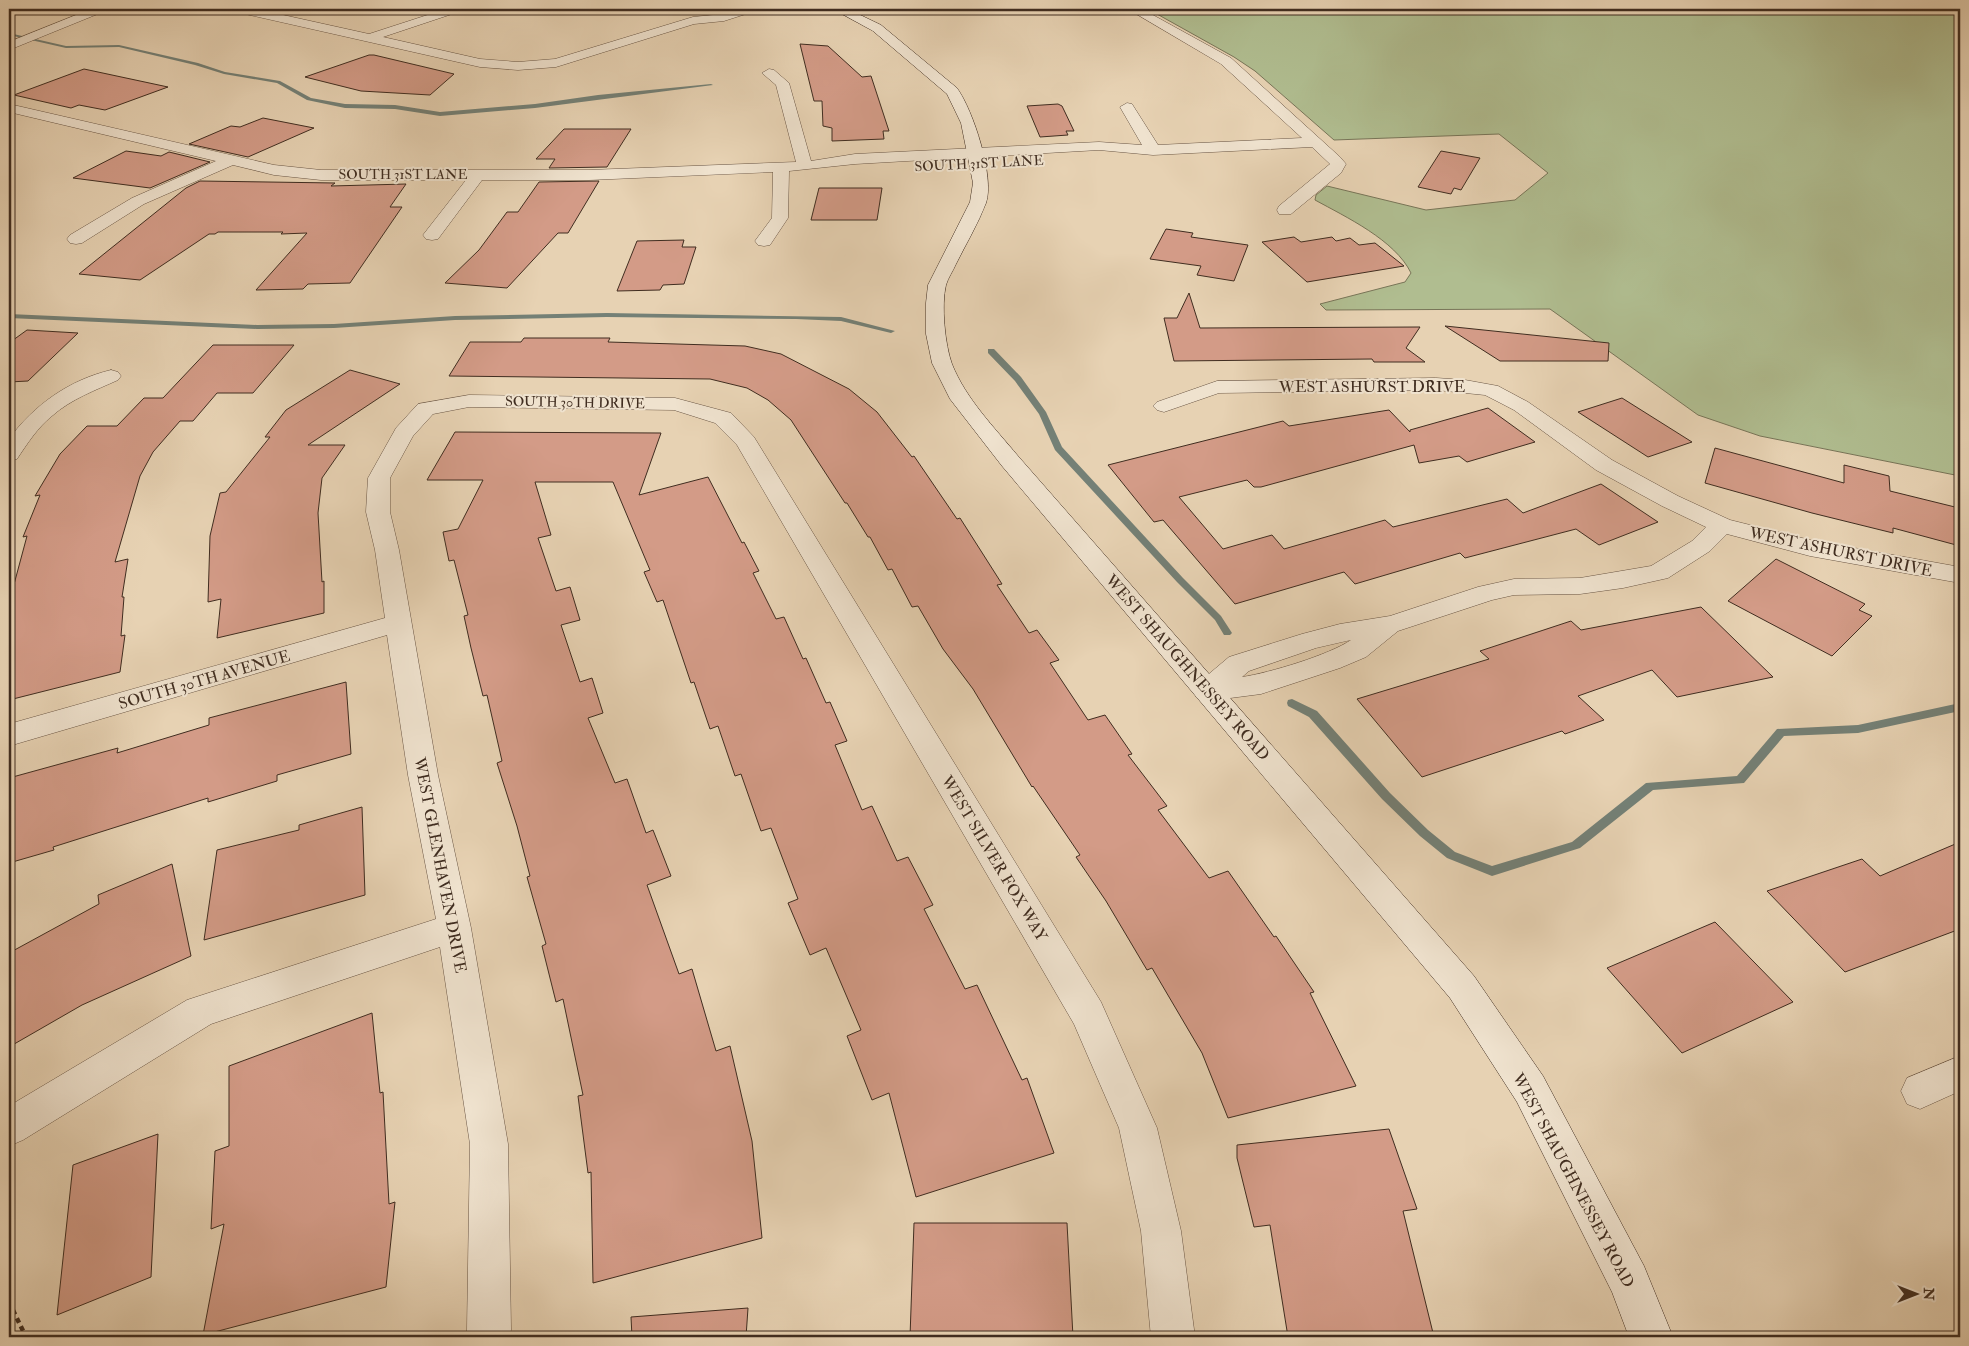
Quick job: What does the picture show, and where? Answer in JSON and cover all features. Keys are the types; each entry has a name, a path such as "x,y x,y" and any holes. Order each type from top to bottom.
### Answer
{"street":[{"path":"9,46 101,9"},
{"path":"241,9 497,66 534,66 577,58 693,21 720,9"},
{"path":"369,38 457,9"},
{"path":"693,21 724,17 751,9"},
{"name":"WEST SHAUGHNESSEY ROAD","path":"839,9 877,28 952,91 958,99 968,123 981,182 978,202 937,285 935,303 936,334 942,363 960,398 974,417 1462,987 1530,1090 1629,1281 1651,1337"},
{"path":"1134,9 1222,58 1317,142 1338,164 1335,170 1285,210"},
{"path":"769,73 782,82 804,166"},
{"path":"1127,107 1153,150"},
{"name":"SOUTH 31ST LANE","path":"9,108 274,170 304,174 589,175 804,166 854,169 898,162 1063,154 1101,158 1153,150 1317,142"},
{"path":"76,239 138,201 232,160"},
{"path":"764,241 780,218 781,167"},
{"path":"432,235 478,174"},
{"path":"9,454 23,434 44,412 72,395 112,376"},
{"name":"WEST ASHURST DRIVE","path":"1164,406 1216,386 1436,384 1491,390 1521,406 1604,465 1670,501 1722,525 1810,548 1960,575"},
{"name":"SOUTH 30TH DRIVE","path":"426,409 470,401 675,404 723,418"},
{"name":"WEST GLENHAVEN DRIVE","path":"426,409 404,433 379,478 378,512 387,550 423,775 454,928 489,1144 489,1330 487,1337"},
{"name":"WEST SILVER FOX WAY","path":"723,418 746,442 1088,1014 1138,1128 1160,1231 1173,1337"},
{"path":"1208,691 1261,684 1330,661 1356,650 1393,624 1487,593 1514,587 1580,586 1623,580 1659,572 1701,546 1722,525"},
{"name":"SOUTH 30TH AVENUE","path":"9,735 399,623"},
{"path":"9,1128 200,1011 454,928"},
{"path":"1920,1091 1960,1073"}],"path":[{"path":"9,1302 26,1337"}],"green space":[{"path":"1148,9 1960,9 1960,476 1760,436 1698,415 1550,309 1326,310 1320,304 1405,282 1411,273 1404,261 1394,250 1369,230 1315,200 1316,195 1327,186 1426,210 1515,200 1548,173 1499,134 1334,140 1255,71 1234,57"}],"building":[{"path":"800,44 828,46 862,77 871,76 889,131 883,131 884,139 832,141 832,128 823,126 822,101 814,101"},
{"path":"369,55 454,74 430,95 361,91 305,77"},
{"path":"84,69 168,87 105,110 79,105 71,108 14,95"},
{"path":"1058,104 1062,106 1074,131 1066,131 1068,135 1040,137 1027,106"},
{"path":"263,118 314,128 248,157 189,144 231,126 240,127"},
{"path":"564,129 631,129 607,167 549,168 555,159 536,159"},
{"path":"126,151 161,156 169,152 210,162 150,188 73,178"},
{"path":"1441,151 1480,158 1461,190 1454,188 1451,194 1418,187"},
{"path":"200,181 335,183 331,186 406,184 390,207 402,207 350,283 308,284 303,289 256,290 307,233 281,234 283,232 218,232 209,234 140,280 79,274 186,188"},
{"path":"599,181 568,233 558,233 507,288 445,283 479,250 507,212 518,212 539,182"},
{"path":"819,188 882,188 877,220 811,220"},
{"path":"1166,229 1193,233 1191,237 1248,245 1234,281 1197,275 1201,266 1150,259"},
{"path":"1294,237 1301,242 1332,237 1336,241 1350,238 1359,245 1375,243 1404,266 1307,282 1262,242"},
{"path":"684,240 682,247 696,247 684,284 663,285 660,290 617,291 637,241"},
{"path":"1189,293 1200,328 1420,327 1406,348 1425,362 1374,362 1372,359 1174,361 1164,318 1177,318"},
{"path":"1445,326 1609,343 1608,361 1500,361"},
{"path":"27,330 78,333 28,381 9,382 9,343"},
{"path":"524,338 610,338 608,342 745,346 781,354 849,389 877,412 912,457 914,456 957,519 960,518 1002,584 997,585 1029,633 1037,630 1059,660 1050,663 1088,720 1105,715 1132,754 1128,755 1167,806 1158,810 1209,878 1228,871 1274,937 1276,936 1314,992 1310,993 1356,1086 1228,1118 1202,1053 1152,968 1147,970 1106,901 1076,857 1080,855 1032,787 973,689 943,649 918,606 912,607 892,569 888,570 870,537 868,537 847,503 845,503 791,420 768,400 747,388 710,379 449,376 470,342 521,342"},
{"path":"213,345 294,345 253,393 217,393 193,421 180,421 153,452 140,476 115,562 128,559 122,597 124,597 121,636 125,635 120,672 9,700 9,603 27,536 23,537 40,495 35,496 60,454 87,426 117,426 144,398 163,398"},
{"path":"350,370 400,384 308,445 345,445 322,478 318,513 322,582 324,581 324,613 217,638 221,599 208,602 210,536 220,493 226,492 270,437 265,437 286,410"},
{"path":"1622,398 1692,442 1648,457 1578,412"},
{"path":"1488,408 1535,442 1467,462 1459,456 1419,463 1414,445 1261,487 1254,487 1247,480 1179,497 1223,549 1272,535 1284,549 1385,520 1393,527 1507,499 1523,513 1601,484 1658,522 1599,545 1576,529 1465,558 1460,553 1355,584 1344,572 1235,604 1163,520 1154,522 1108,465 1283,421 1289,426 1389,410 1410,432 1410,430"},
{"path":"455,432 661,433 639,495 708,477 742,543 744,542 759,571 753,573 776,619 784,617 803,659 806,658 826,703 830,702 847,741 835,745 862,810 872,806 897,861 908,857 933,905 924,909 965,989 977,985 1022,1080 1027,1078 1054,1153 916,1197 889,1093 872,1100 847,1036 861,1030 826,948 810,955 788,903 798,899 771,828 761,831 741,774 735,776 718,726 710,729 694,682 691,683 663,600 657,602 644,572 650,570 613,482 535,482 551,535 538,538 556,591 570,587 580,620 561,625 580,682 592,678 603,713 588,718 615,783 627,779 646,833 653,830 671,876 647,885 679,974 692,969 716,1051 730,1046 752,1141 762,1238 593,1283 591,1172 588,1173 578,1096 583,1095 563,999 556,1002 542,946 546,944 527,877 530,876 517,826 497,763 502,761 487,695 483,696 471,648 464,616 468,615 454,560 449,561 443,532 458,529 483,480 427,480"},
{"path":"1715,448 1844,483 1844,465 1889,476 1890,491 1959,508 1960,546 1893,528 1893,533 1812,513 1705,483"},
{"path":"1776,559 1865,604 1859,610 1872,616 1832,656 1728,601"},
{"path":"1701,607 1773,677 1677,697 1652,670 1578,696 1604,720 1565,734 1562,731 1422,777 1357,699 1489,659 1480,651 1571,621 1581,630"},
{"path":"346,682 351,754 277,775 277,781 208,802 208,798 53,847 54,850 9,863 9,778 118,748 117,753 209,725 209,718"},
{"path":"362,807 365,895 204,940 217,850 299,830 299,825"},
{"path":"1960,842 1960,929 1845,972 1767,891 1862,859 1880,876"},
{"path":"172,864 191,956 82,1005 9,1047 9,953 99,904 98,895"},
{"path":"1715,922 1793,1002 1682,1053 1607,968"},
{"path":"372,1013 380,1093 383,1092 389,1204 395,1202 386,1287 203,1335 224,1224 211,1229 215,1151 229,1146 229,1066"},
{"path":"1389,1129 1417,1209 1403,1211 1434,1337 1288,1337 1270,1225 1254,1227 1237,1158 1237,1145"},
{"path":"158,1134 151,1277 57,1315 73,1165"},
{"path":"914,1223 1067,1223 1073,1337 910,1337"},
{"path":"748,1308 746,1337 632,1337 631,1317"}],"waterway":[{"path":"9,34 66,47 119,46 196,64 224,73 278,82 309,99 345,106 395,107 440,114 535,106 711,85"},
{"path":"9,316 257,327 334,326 455,318 607,315 796,317 841,319 891,331"},
{"path":"991,351 1018,379 1043,414 1058,448 1180,580 1218,618 1227,633"},
{"path":"1292,703 1313,714 1386,796 1424,833 1451,855 1492,871 1576,845 1650,786 1740,780 1781,732 1858,729 1960,707"}]}
